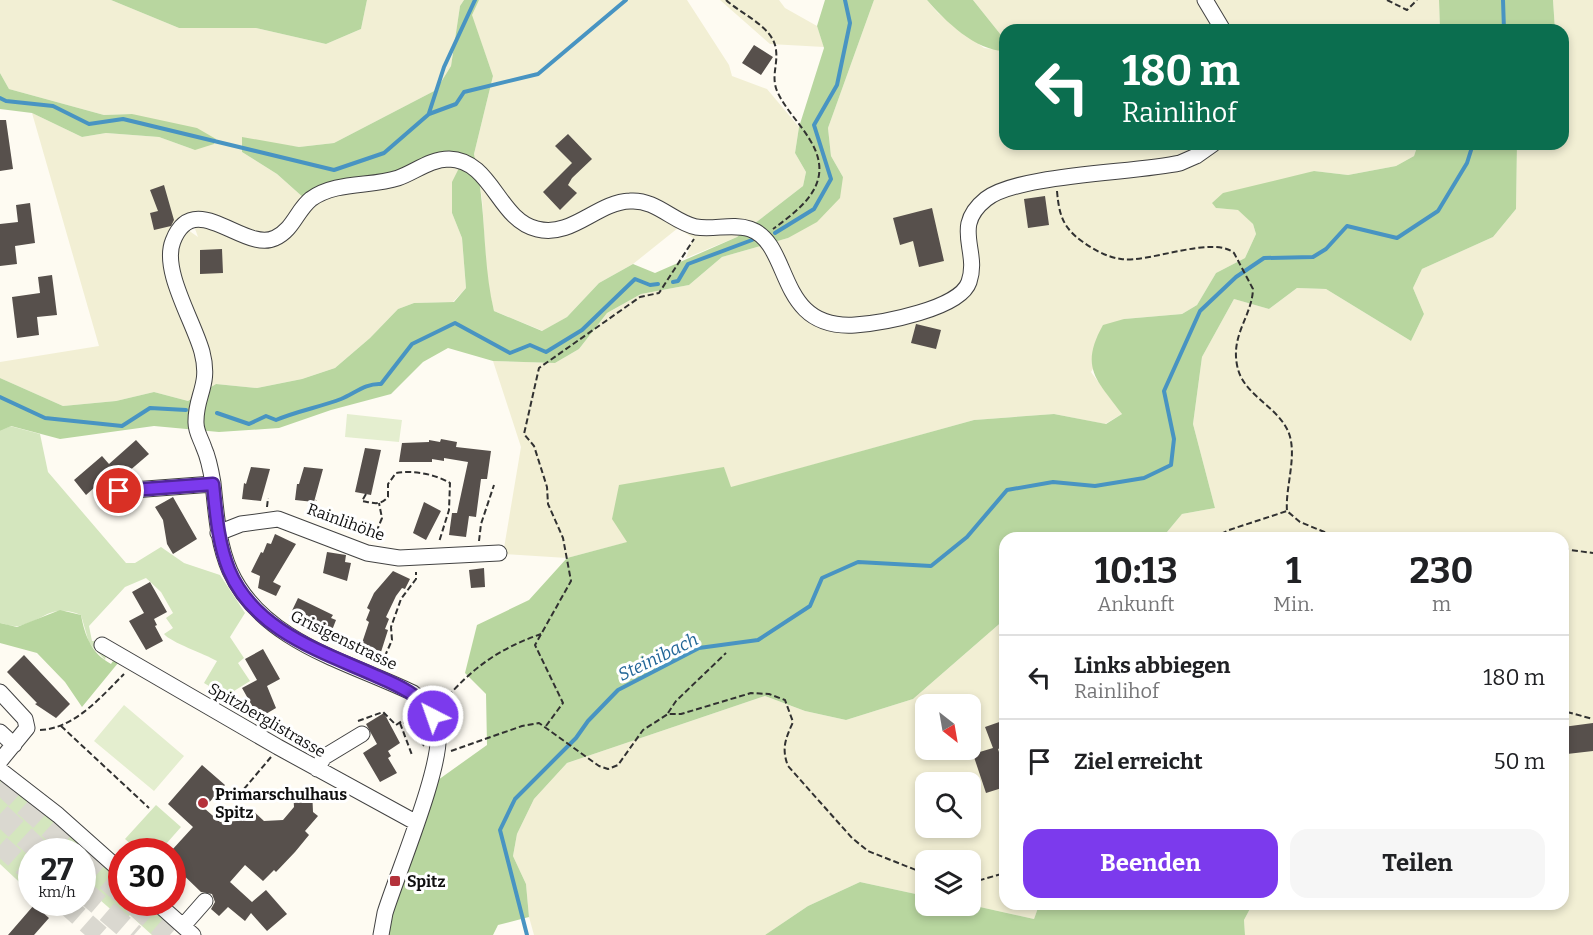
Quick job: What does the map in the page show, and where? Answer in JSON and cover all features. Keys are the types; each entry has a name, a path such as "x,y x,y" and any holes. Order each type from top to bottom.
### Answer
{"street":[{"path":"1205,0 1219,24"},
{"path":"764,236 772,248 789,289 810,312 837,324 871,323 938,307 956,299 969,282 971,269 967,229 978,208 1002,190 1180,163 1204,150"},
{"name":"Grisigenstrasse","path":"432,714 413,693 302,643 259,612 244,596 229,570 218,533 213,484 206,452 196,428 206,374 203,354 170,260 174,237 187,225 203,219 215,221 252,240 271,241 285,232 304,206 319,194 333,189 394,179 433,162 448,159 474,168 515,217 536,229 550,231 564,228 606,207 632,201 651,205 684,223 703,228 745,227 764,236"},
{"path":"119,491 213,484"},
{"name":"Rainlihöhe","path":"218,533 241,524 278,519 367,553 399,558 437,558 499,553"},
{"name":"Spitzberglistrasse","path":"102,645 317,769 415,822"},
{"path":"0,692 25,719 27,728 0,761"},
{"path":"381,935 385,914 415,822 438,731 432,714"},
{"path":"317,769 324,757 360,728"},
{"path":"0,732 14,746"},
{"path":"0,770 58,815 108,860"},
{"path":"171,916 188,931 205,901"}],"path":[{"path":"726,0 772,38 776,48 773,76 777,91 812,142 819,163 819,181 812,196 795,213 764,236"},
{"path":"1387,0 1407,10 1417,0"},
{"path":"1056,180 1059,213 1065,227 1087,245 1106,255 1130,260 1218,247 1231,250 1241,263 1249,280 1252,294 1240,326 1236,363 1249,389 1279,418 1290,436 1287,511"},
{"path":"546,726 563,703 535,645 571,581 563,538 548,504 547,488 534,446 524,434 539,368 640,297 659,293 703,228"},
{"path":"366,494 362,501 379,503 388,497 388,484 396,473 431,475 450,483 449,510 442,527 437,558"},
{"path":"478,555 481,524 495,485"},
{"path":"312,523 316,500"},
{"path":"372,542 382,518 379,503"},
{"path":"1225,532 1287,511"},
{"path":"1287,511 1300,522 1325,532"},
{"path":"1569,550 1593,553"},
{"path":"386,652 392,640 391,627 401,599 416,579"},
{"path":"432,714 456,687 484,663 509,645 542,633"},
{"path":"360,728 381,711 389,715 396,725 402,721 413,729 432,752 457,751 532,723 546,726 599,766 608,769 618,765 643,730 668,714 676,701 726,653"},
{"path":"27,728 44,730 61,725 81,714 127,671"},
{"path":"668,714 681,714 751,693 769,694 785,700 793,722 784,742 783,753 788,766 852,838 868,851 915,870"},
{"path":"1569,713 1593,719"},
{"path":"400,723 412,755"},
{"path":"61,725 71,738 149,808"},
{"path":"244,789 270,759"},
{"path":"981,880 999,875"}],"shaded area":[{"path":"0,0 111,0 179,28 256,28 326,44 361,29 367,0 464,0 460,6 451,66 436,90 334,143 299,147 255,141 242,152 277,174 305,199 284,229 265,238 205,217 169,243 200,356 199,394 188,401 154,392 116,401 63,406 0,378 0,362 99,346 32,113 82,137 106,133 159,137 195,150 132,114 104,115 9,89 0,73"},
{"path":"479,0 687,0 729,65 732,76 767,89 799,127 795,153 806,172 803,186 737,237 686,258 693,238 678,228 633,264 599,283 567,317 543,331 494,311 487,282 482,198 474,154 493,76 471,14"},
{"path":"720,0 779,0 785,8 817,26 824,47 770,44"},
{"path":"874,0 927,0 938,13 984,48 999,50 999,150 1416,150 1414,156 1396,166 1348,175 1314,171 1216,208 1239,210 1253,224 1256,234 1245,258 1216,273 1197,305 1182,314 1124,319 1091,372 1122,414 1105,424 1054,414 974,420 730,488 724,467 628,542 567,558 503,554 521,447 493,361 555,363 579,349 607,313 641,294 689,285 722,257 788,238 843,177 831,156 828,128"},
{"path":"973,0 1439,0 1440,24 999,24 999,32"},
{"path":"1553,0 1593,0 1593,935 1245,935 1244,920 1249,910 1569,910 1569,532 1167,532 1182,514 1215,508 1193,424 1202,357 1234,299 1269,309 1297,288 1326,289 1411,341 1424,314 1413,288 1422,269 1493,237 1516,209 1517,150 1569,150 1569,24 1555,24"},
{"path":"436,164 461,164 452,213 462,238 466,288 453,302 414,303 398,309 370,338 335,368 302,379 257,388 216,384 208,389 175,268 181,234 188,230 198,237 194,226 198,224 261,246 317,199"},
{"path":"999,624 999,910 1037,910 1034,919 981,907 981,850 915,850 915,894 860,882 808,906 765,935 534,935 529,917 526,884 513,856 517,834 534,799 567,763 765,696 805,711 846,720 915,697 915,760 981,760 981,694 919,694"}],"green space":[{"path":"111,0 367,0 361,29 326,44 256,28 179,28"},
{"path":"464,0 479,0 472,15 493,76 474,154 476,164 464,159 305,199 277,174 242,152 242,137 299,147 334,143 436,90 451,66 460,6"},
{"path":"825,0 874,0 828,128 831,156 843,177 840,198 817,222 788,238 722,257 689,285 641,294 607,313 579,349 555,363 493,361 448,348 423,362 391,394 331,410 279,428 219,432 154,426 60,439 11,426 0,431 0,378 63,406 116,401 154,392 188,401 216,384 257,388 302,379 335,368 370,338 398,309 414,303 454,302 466,288 462,238 452,213 452,182 461,164 478,174 488,277 494,311 542,331 567,317 599,283 633,264 655,273 737,237 803,186 806,172 795,153 799,127 824,48 817,26"},
{"path":"927,0 973,0 999,32 999,50 972,40 943,17"},
{"path":"1439,0 1553,0 1555,24 1440,24"},
{"path":"0,73 9,89 104,115 132,114 197,128 216,139 214,144 195,150 159,137 106,133 82,137 32,113 0,109"},
{"path":"1416,150 1517,150 1516,209 1493,237 1422,269 1413,288 1424,314 1411,341 1326,289 1297,288 1269,309 1234,299 1202,357 1193,424 1215,508 1182,514 1167,532 999,532 999,624 919,694 915,694 913,699 846,720 805,711 765,696 567,763 534,799 517,834 513,856 526,884 529,917 498,925 493,935 389,935 394,909 438,780 487,745 486,694 465,673 477,625 529,600 567,558 627,542 612,519 619,485 724,467 731,487 974,420 1054,414 1106,424 1122,414 1094,373 1092,352 1103,325 1124,319 1182,314 1197,305 1216,273 1245,258 1256,234 1253,224 1238,210 1216,208 1212,203 1223,193 1314,171 1348,175 1396,166 1414,156"},
{"path":"347,414 402,420 399,442 345,437"},
{"path":"10,426 40,434 48,472 126,563 135,563 161,547 184,563 220,575 245,613 230,637 244,658 238,663 250,681 226,696 204,683 217,661 173,641 164,634 173,628 166,618 173,613 161,592 146,578 125,587 89,626 92,641 96,641 97,651 106,656 105,660 89,643 81,615 62,611 19,626 0,623 0,431"},
{"path":"60,610 81,615 87,637 98,655 111,664 113,661 118,663 82,707 65,682 37,653 0,643 0,623 17,627"},
{"path":"124,705 184,756 154,791 94,741"},
{"path":"3,778 75,838 18,838 18,881 0,864 0,781"},
{"path":"156,805 181,827 171,838 126,838"},
{"path":"96,856 108,866 108,907 96,896"},
{"path":"860,882 915,894 915,916 981,916 981,907 1034,919 1037,910 1249,910 1244,920 1245,935 765,935 808,906"},
{"path":"118,916 129,916 124,921"},
{"path":"131,916 166,916 173,922 162,935 152,935"}],"building":[{"path":"754,45 773,57 761,75 742,63"},
{"path":"0,120 6,120 13,169 0,171"},
{"path":"568,134 592,159 572,178 568,185 577,193 560,210 543,192 572,163 555,146"},
{"path":"164,185 174,220 171,226 154,230 150,213 158,211 150,190"},
{"path":"1045,196 1049,225 1028,228 1024,199"},
{"path":"30,203 35,243 15,246 17,264 0,266 0,224 18,222 16,205"},
{"path":"932,208 944,261 919,267 913,241 900,245 893,218"},
{"path":"222,249 223,273 200,274 200,250"},
{"path":"52,275 57,315 37,317 39,335 17,338 12,297 40,293 38,277"},
{"path":"916,324 941,330 936,349 911,343"},
{"path":"441,439 457,442 456,447 491,451 487,479 481,479 476,517 469,516 466,537 449,535 452,513 457,513 468,462 444,458 444,461 432,459 432,462 399,462 402,443 429,442 429,440 440,442"},
{"path":"136,440 149,454 121,478 114,470 86,495 74,480 102,456 109,464"},
{"path":"365,448 381,450 371,495 355,492"},
{"path":"251,467 270,469 261,501 242,499 244,483 246,484"},
{"path":"304,467 323,469 314,502 295,500 297,484 299,484"},
{"path":"173,497 197,539 173,554 167,544 163,520 155,507"},
{"path":"424,502 441,511 426,540 413,533"},
{"path":"275,534 296,544 273,582 281,586 276,596 258,588 260,576 251,572 261,552 263,553 267,543 271,544"},
{"path":"327,552 346,555 345,562 351,563 347,581 323,573"},
{"path":"484,568 485,587 471,588 469,570"},
{"path":"393,571 410,579 405,589 402,588 396,596 386,617 389,619 385,629 388,630 381,652 362,643 369,622 366,620 370,610 367,608 374,593"},
{"path":"150,582 167,612 154,619 163,641 146,650 129,621 144,613 132,592"},
{"path":"298,598 333,615 331,618 336,620 329,638 289,617"},
{"path":"263,649 280,679 267,686 276,708 259,718 242,688 257,680 245,659"},
{"path":"24,655 70,704 56,718 35,704 37,703 7,672"},
{"path":"384,713 400,743 388,751 391,756 388,758 397,773 380,782 363,753 377,744 366,724"},
{"path":"999,722 999,789 986,793 981,772 975,760 981,760 981,752 993,748 985,727"},
{"path":"1593,723 1593,751 1569,754 1569,726"},
{"path":"202,765 225,785 204,808 220,822 237,821 250,808 264,821 283,820 294,807 293,790 312,789 313,812 318,816 305,831 309,835 295,852 276,872 274,870 263,881 245,865 230,882 252,902 266,890 287,914 267,931 251,913 245,921 228,907 219,916 211,909 215,902 212,894 201,892 186,878 186,838 183,838 193,827 168,804"},
{"path":"24,916 47,916 49,918 34,935 8,935"}],"waterway":[{"path":"429,113 444,67 475,0"},
{"path":"0,98 6,101 53,106 89,124 123,119 334,170 384,153 429,114 456,104 464,92 538,74 626,0"},
{"path":"775,233 814,209 831,179 814,125 837,85 850,23 845,0"},
{"name":"Steinibach","path":"1503,0 1504,24"},
{"name":"Steinibach","path":"527,935 500,830 515,799 576,738 588,721 618,690 699,648 758,640 810,606 822,578 858,562 931,566 967,537 1007,490 1053,482 1095,486 1144,478 1171,465 1174,439 1164,391 1200,311 1236,277 1264,258 1313,257 1326,249 1347,226 1397,238 1438,211 1467,163 1471,150"},
{"path":"673,282 678,281 688,264 752,240"},
{"path":"217,413 249,424 266,416 276,420 341,399 365,387 381,384 412,344 455,323 510,353 530,345 546,352 582,330 635,279 650,285 658,284"},
{"path":"0,397 45,418 122,426 150,408 186,410"}],"tunnel":[{"path":"0,783 61,838"},
{"path":"0,814 26,838"},
{"path":"0,845 18,861"},
{"path":"96,870 108,881"},
{"path":"96,902 134,935"},
{"path":"79,916 100,935"},
{"path":"148,916 170,935"}],"place":[{"name":"Primarschulhaus Spitz","path":"203,803"},
{"name":"Spitz","path":"395,881"}],"route":[{"path":"119,491 213,484 218,533 229,570 244,596 259,612 279,629 302,643 413,693 433,716"}]}
